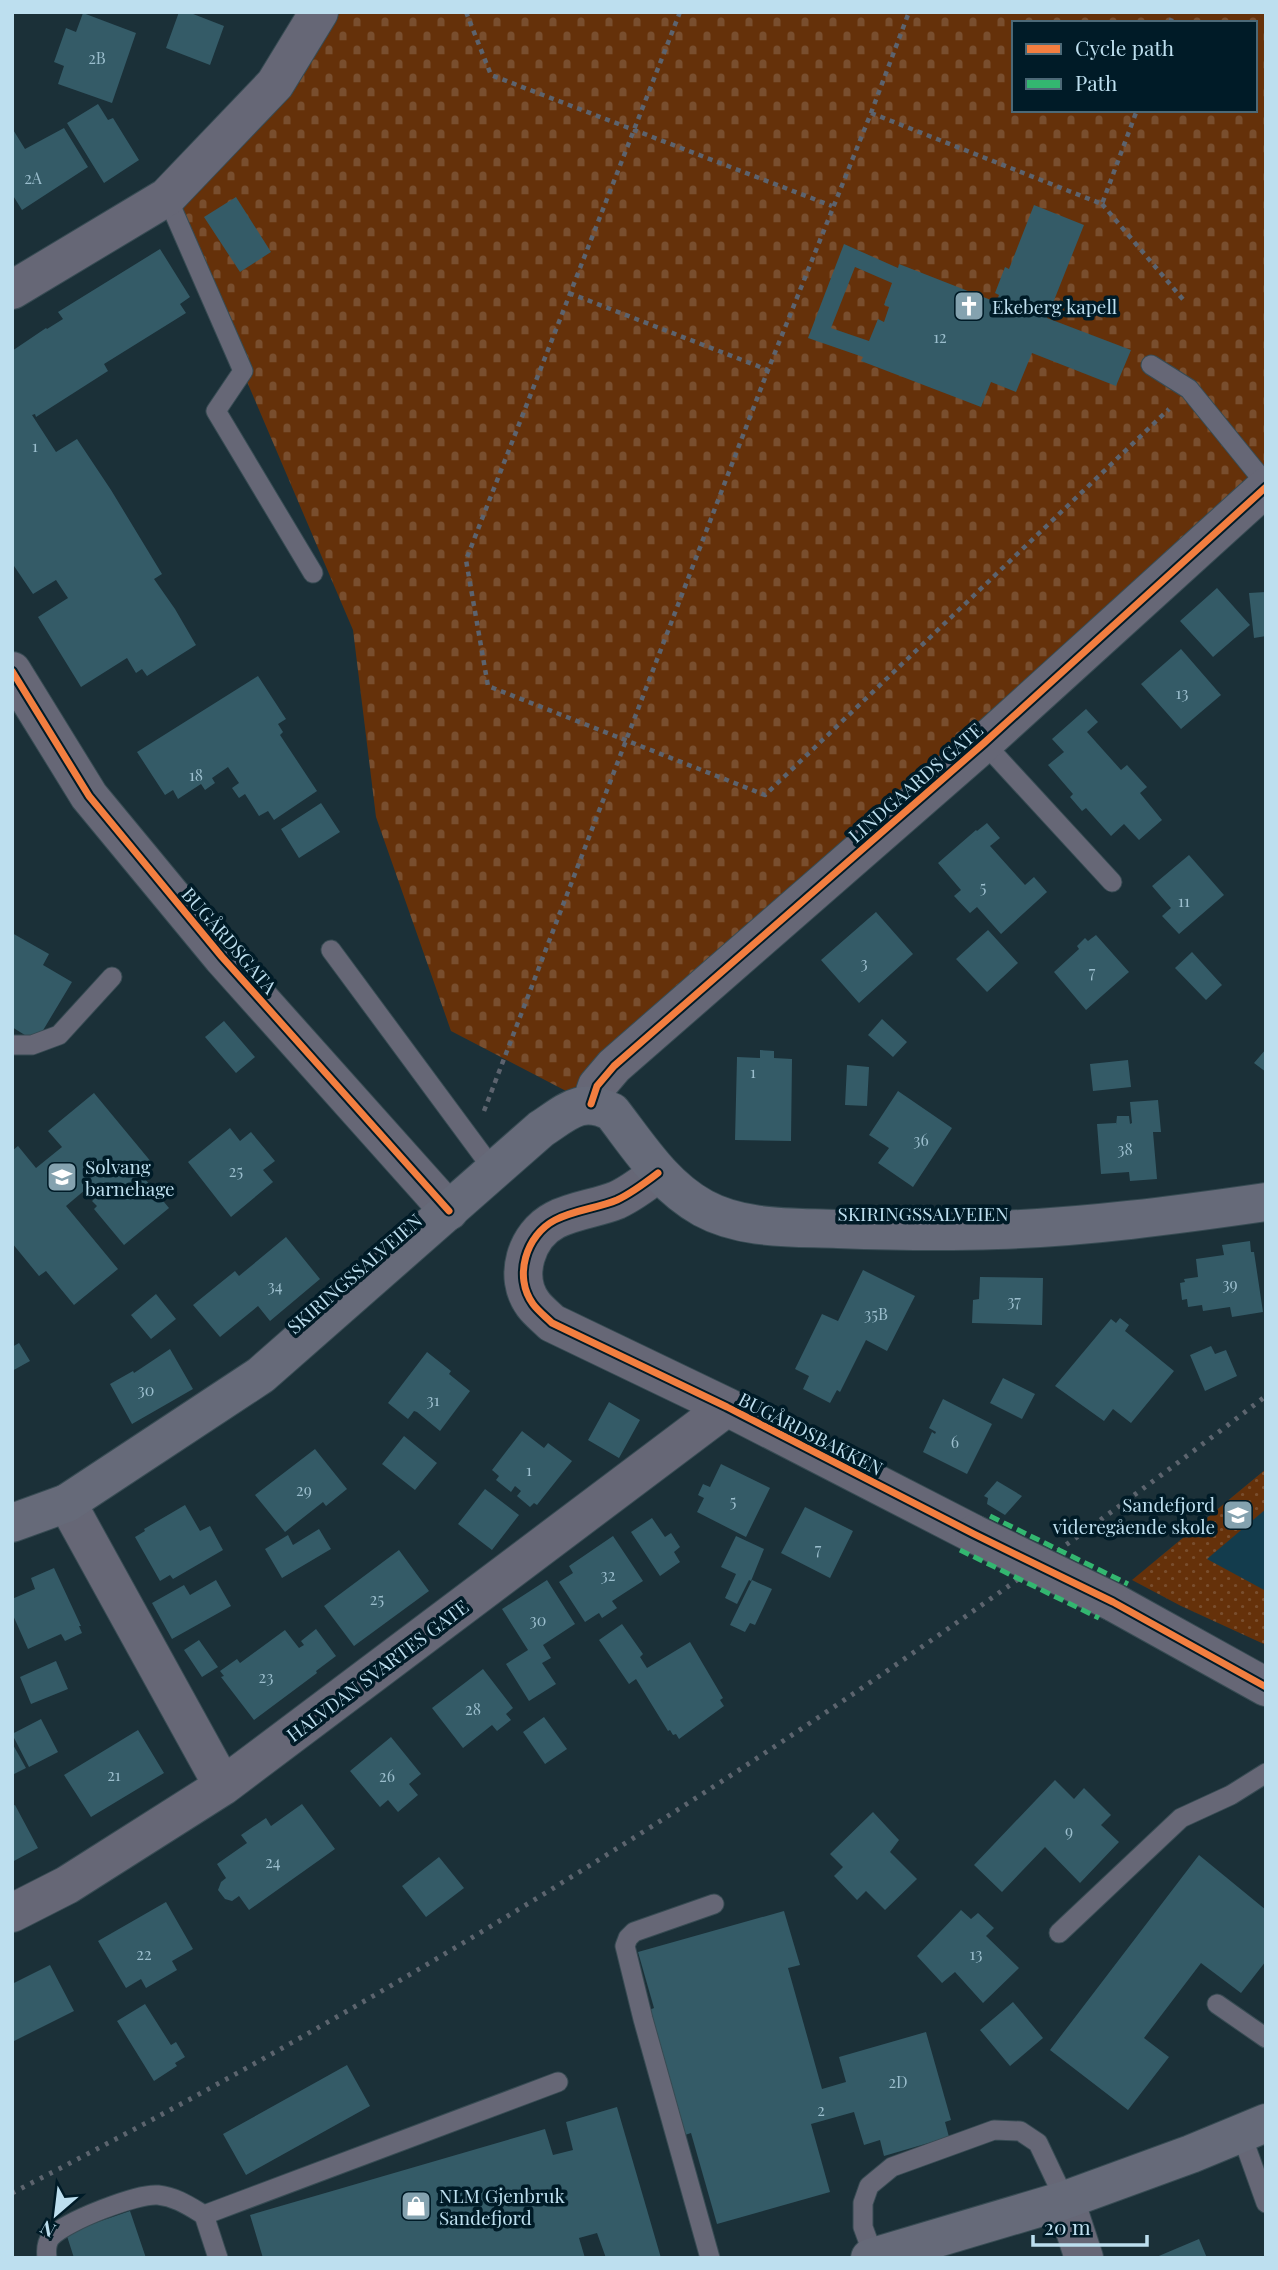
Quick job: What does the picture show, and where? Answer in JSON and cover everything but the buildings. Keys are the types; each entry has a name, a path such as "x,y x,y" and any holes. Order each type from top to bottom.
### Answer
{"main road":[{"name":"SKIRINGSSALVEIEN","path":"12,1523 67,1503 261,1375 541,1129 573,1108 591,1104 612,1112 658,1173 704,1209 732,1219 765,1226 911,1231 997,1230 1142,1219 1266,1202"},
{"path":"872,2257 1065,2200 1191,2154 1259,2125"}],"street":[{"path":"12,290 167,197 275,84 319,12"},
{"name":"LINDGAARDS GATE","path":"591,1104 597,1086 614,1066 984,743 1266,486"},
{"name":"BUGÅRDSGATA","path":"12,671 23,715 222,957 449,1210"},
{"name":"BUGÅRDSBAKKEN","path":"658,1173 617,1200 554,1220 531,1242 523,1267 524,1286 533,1304 552,1324 727,1407 1113,1602 1266,1687"},
{"name":"HALVDAN SVARTES GATE","path":"12,1913 67,1885 222,1786 727,1407"},
{"path":"67,1503 222,1786"},
{"path":"1065,2200 1084,2258"}],"lane":[{"path":"167,197 243,371 216,411 313,573"},
{"path":"1151,365 1189,389 1266,486"},
{"path":"984,743 1112,882"},
{"path":"331,950 495,1172"},
{"path":"12,1045 32,1045 59,1035 111,977"},
{"path":"1059,1934 1181,1818 1231,1795 1266,1773"},
{"path":"710,2258 625,1946 634,1932 714,1904"},
{"path":"1217,2004 1266,2038"},
{"path":"204,2215 558,2082"},
{"path":"1259,2125 1266,2203"},
{"path":"872,2257 863,2227 863,2203 869,2186 892,2167 994,2130 1020,2131 1038,2143 1065,2200"},
{"path":"47,2258 46,2248 50,2238 68,2224 137,2196 157,2195 180,2201 204,2215 218,2258"}],"path":[{"path":"466,12 491,75 832,206"},
{"path":"680,12 466,560 488,686 765,795 1189,389"},
{"path":"480,1120 768,370 832,206 872,113 909,12"},
{"path":"1102,204 1136,112"},
{"path":"872,113 1102,204 1186,303"},
{"path":"569,293 768,370"}],"shaded area":[{"name":"Sandefjord videregående skole","path":"1266,1469 1266,1643 1156,1560"}],"green space":[{"path":"314,12 1266,12 1266,487 591,1104 451,1031 376,817 353,630 175,213"},
{"name":"Sandefjord videregående skole","path":"1266,1469 1266,1509 1207,1559 1266,1591 1266,1645 1132,1580"}],"railway":[{"path":"12,2193 339,2016 657,1823 966,1616 1266,1396"}],"marked path":[{"path":"990,1516 1128,1584"},
{"path":"960,1550 1099,1618"}],"cycle path":[{"path":"591,1104 597,1086 614,1066 984,743 1266,487"},
{"path":"12,671 89,796 222,957 449,1211"},
{"path":"658,1173 617,1200 555,1220 537,1236 526,1257 524,1282 533,1304 552,1323 727,1407 1113,1602 1266,1687"}],"place":[{"name":"Ekeberg kapell","path":"969,306"},
{"name":"Solvang barnehage","path":"62,1177"},
{"name":"Sandefjord videregående skole","path":"1238,1515"},
{"name":"NLM Gjenbruk Sandefjord","path":"416,2206"}]}
